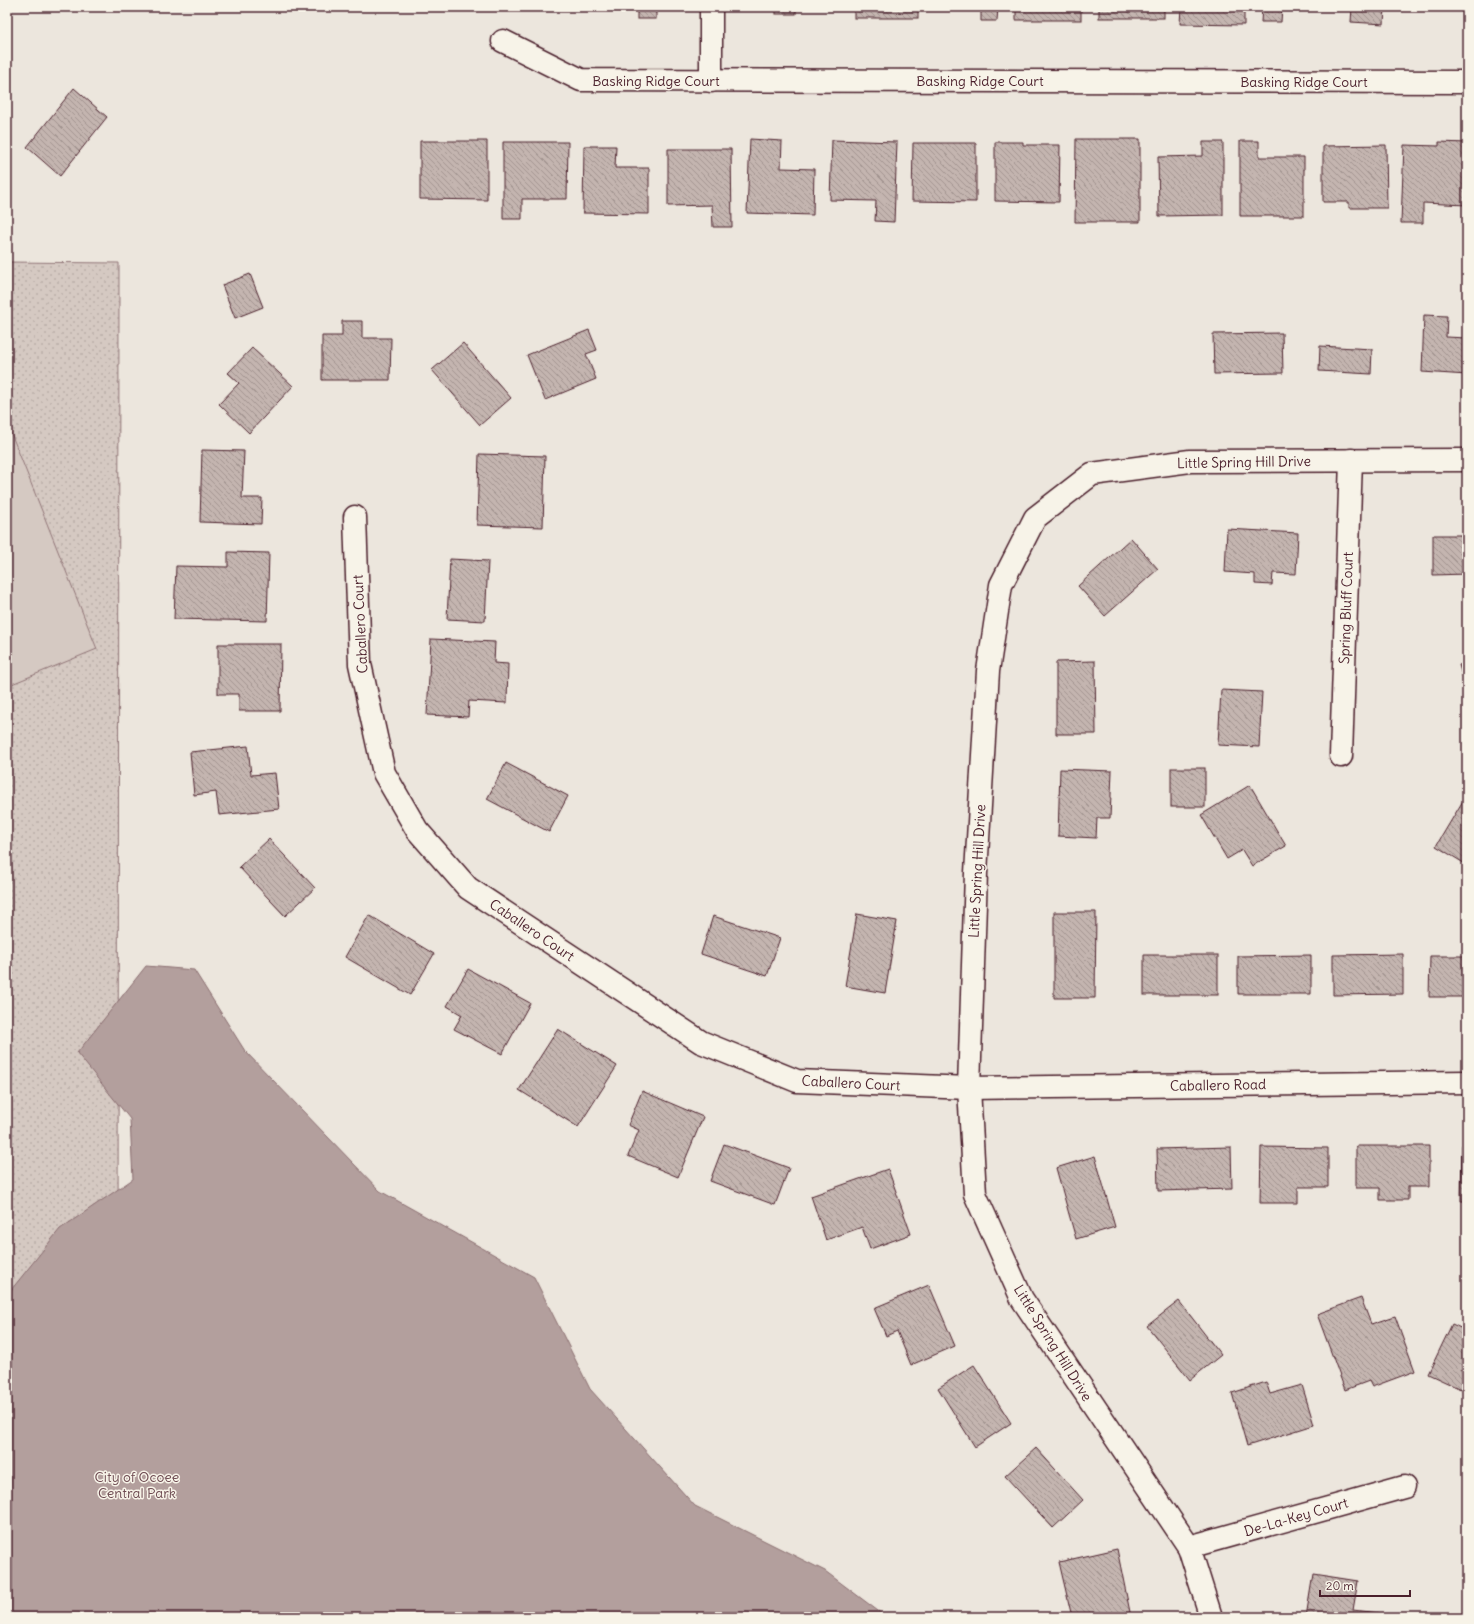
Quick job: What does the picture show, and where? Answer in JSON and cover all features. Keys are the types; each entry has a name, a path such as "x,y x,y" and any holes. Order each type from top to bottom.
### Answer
{"street":[{"path":"711,7 711,81"},
{"name":"Basking Ridge Court","path":"503,41 581,80 1467,82"},
{"name":"Spring Bluff Court","path":"1341,756 1350,460"},
{"name":"Little Spring Hill Drive","path":"1211,1617 1189,1547 1022,1300 975,1194 969,1088 976,873 988,671 1000,585 1035,518 1092,474 1190,461 1467,460"},
{"name":"Caballero Court","path":"355,518 360,664 384,773 417,830 468,888 701,1042 797,1081 969,1088"},
{"name":"Caballero Road","path":"969,1088 1467,1082"},
{"name":"De-La-Key Court","path":"1189,1547 1404,1487"}],"shaded area":[{"name":"City of Ocoee Central Park","path":"7,262 119,263 118,1280 7,1617"},
{"path":"7,423 97,649 7,686"},
{"path":"146,966 194,970 245,1051 380,1191 534,1277 590,1389 695,1506 825,1571 886,1617 7,1617 7,1295 60,1229 133,1179 130,1119 77,1053"}],"building":[{"path":"637,7 656,7 656,19 637,19"},
{"path":"776,7 796,7 796,14 776,14"},
{"path":"854,7 918,7 918,18 854,18"},
{"path":"981,7 998,7 997,21 981,21"},
{"path":"1016,7 1081,7 1081,20 1016,20"},
{"path":"1099,7 1164,7 1164,18 1099,18"},
{"path":"1181,7 1244,7 1244,25 1180,24"},
{"path":"1262,7 1282,7 1281,22 1261,22"},
{"path":"1352,7 1385,7 1384,24 1351,22"},
{"path":"74,88 107,117 60,176 27,147"},
{"path":"750,139 782,141 781,168 814,169 813,215 747,213"},
{"path":"1076,139 1140,139 1140,222 1075,222"},
{"path":"832,140 897,142 894,222 875,221 876,201 830,200"},
{"path":"420,141 487,141 487,200 420,199"},
{"path":"1240,141 1259,141 1259,157 1304,157 1304,216 1240,216"},
{"path":"503,142 568,142 567,199 522,199 522,219 503,219"},
{"path":"995,142 1023,142 1023,145 1060,145 1059,202 995,201"},
{"path":"1203,142 1223,142 1223,215 1159,216 1158,157 1203,156"},
{"path":"1439,142 1467,143 1467,205 1423,203 1423,223 1401,223 1404,145 1439,146"},
{"path":"913,143 976,143 976,202 912,201"},
{"path":"1386,145 1387,208 1349,208 1349,202 1323,202 1323,146"},
{"path":"584,146 616,146 615,168 649,168 649,214 583,213"},
{"path":"668,149 731,149 732,227 713,227 712,205 668,206"},
{"path":"250,274 263,307 235,318 222,285"},
{"path":"1424,315 1447,316 1446,337 1467,338 1467,375 1422,372"},
{"path":"342,321 362,321 362,338 391,338 390,380 322,380 322,336 342,336"},
{"path":"589,330 597,350 586,354 596,379 545,400 527,355"},
{"path":"1282,333 1283,373 1214,374 1213,334"},
{"path":"463,343 511,398 480,425 432,370"},
{"path":"1320,346 1372,349 1371,374 1319,371"},
{"path":"252,348 293,386 249,433 219,404 239,383 228,373"},
{"path":"202,450 244,451 242,498 262,498 261,524 200,522"},
{"path":"479,454 545,456 543,527 477,525"},
{"path":"1227,529 1298,533 1296,574 1273,573 1272,585 1255,584 1255,574 1225,572"},
{"path":"1433,535 1467,535 1467,574 1433,575"},
{"path":"1131,538 1158,569 1105,616 1078,586"},
{"path":"228,552 269,553 267,621 174,619 176,566 228,567"},
{"path":"450,559 488,561 485,621 447,619"},
{"path":"431,639 495,642 494,663 508,664 507,703 469,701 468,717 427,715"},
{"path":"218,644 281,644 280,711 239,711 239,694 218,694"},
{"path":"1095,661 1096,734 1056,734 1056,662"},
{"path":"1467,663 1467,693 1459,665"},
{"path":"1221,690 1262,692 1259,747 1218,745"},
{"path":"248,746 251,775 275,773 279,809 219,815 216,792 194,795 190,752"},
{"path":"506,763 568,796 549,832 487,799"},
{"path":"1171,768 1205,768 1205,807 1171,807"},
{"path":"1060,769 1112,771 1110,818 1097,818 1096,838 1058,836"},
{"path":"1250,785 1286,846 1252,866 1242,850 1227,859 1201,815"},
{"path":"1467,794 1467,865 1436,846"},
{"path":"269,839 315,888 285,916 239,867"},
{"path":"1054,912 1096,912 1095,998 1054,998"},
{"path":"857,914 897,921 885,993 845,986"},
{"path":"369,915 434,954 410,995 345,957"},
{"path":"713,916 780,938 767,976 701,954"},
{"path":"1403,954 1403,994 1333,995 1333,955"},
{"path":"1144,955 1218,955 1218,995 1144,995"},
{"path":"1311,955 1311,994 1238,994 1238,956"},
{"path":"1430,956 1467,956 1467,997 1429,997"},
{"path":"468,969 530,1003 502,1054 454,1029 462,1015 447,1006"},
{"path":"558,1029 617,1066 578,1127 519,1090"},
{"path":"642,1091 703,1117 678,1177 628,1156 639,1130 628,1125"},
{"path":"724,1144 789,1168 775,1205 710,1181"},
{"path":"1462,1145 1467,1145 1467,1201 1461,1201"},
{"path":"1356,1146 1429,1146 1429,1187 1408,1187 1408,1200 1380,1200 1380,1188 1356,1188"},
{"path":"1231,1147 1232,1189 1158,1191 1157,1149"},
{"path":"1261,1147 1328,1148 1328,1187 1298,1187 1298,1203 1260,1203"},
{"path":"1095,1156 1115,1227 1076,1239 1056,1168"},
{"path":"888,1169 911,1234 870,1249 862,1227 826,1240 811,1196"},
{"path":"929,1285 955,1346 911,1365 897,1331 886,1336 874,1308"},
{"path":"1361,1298 1371,1324 1395,1316 1415,1371 1372,1387 1369,1381 1345,1390 1317,1314"},
{"path":"1179,1301 1221,1355 1190,1380 1147,1326"},
{"path":"1452,1324 1467,1331 1467,1392 1428,1374"},
{"path":"974,1365 1011,1423 975,1447 938,1388"},
{"path":"1266,1382 1270,1394 1302,1385 1314,1425 1247,1446 1232,1393"},
{"path":"1036,1448 1083,1500 1053,1528 1005,1476"},
{"path":"1117,1549 1131,1617 1072,1617 1059,1562"},
{"path":"1313,1574 1358,1581 1353,1610 1377,1613 1376,1617 1306,1617"}]}
